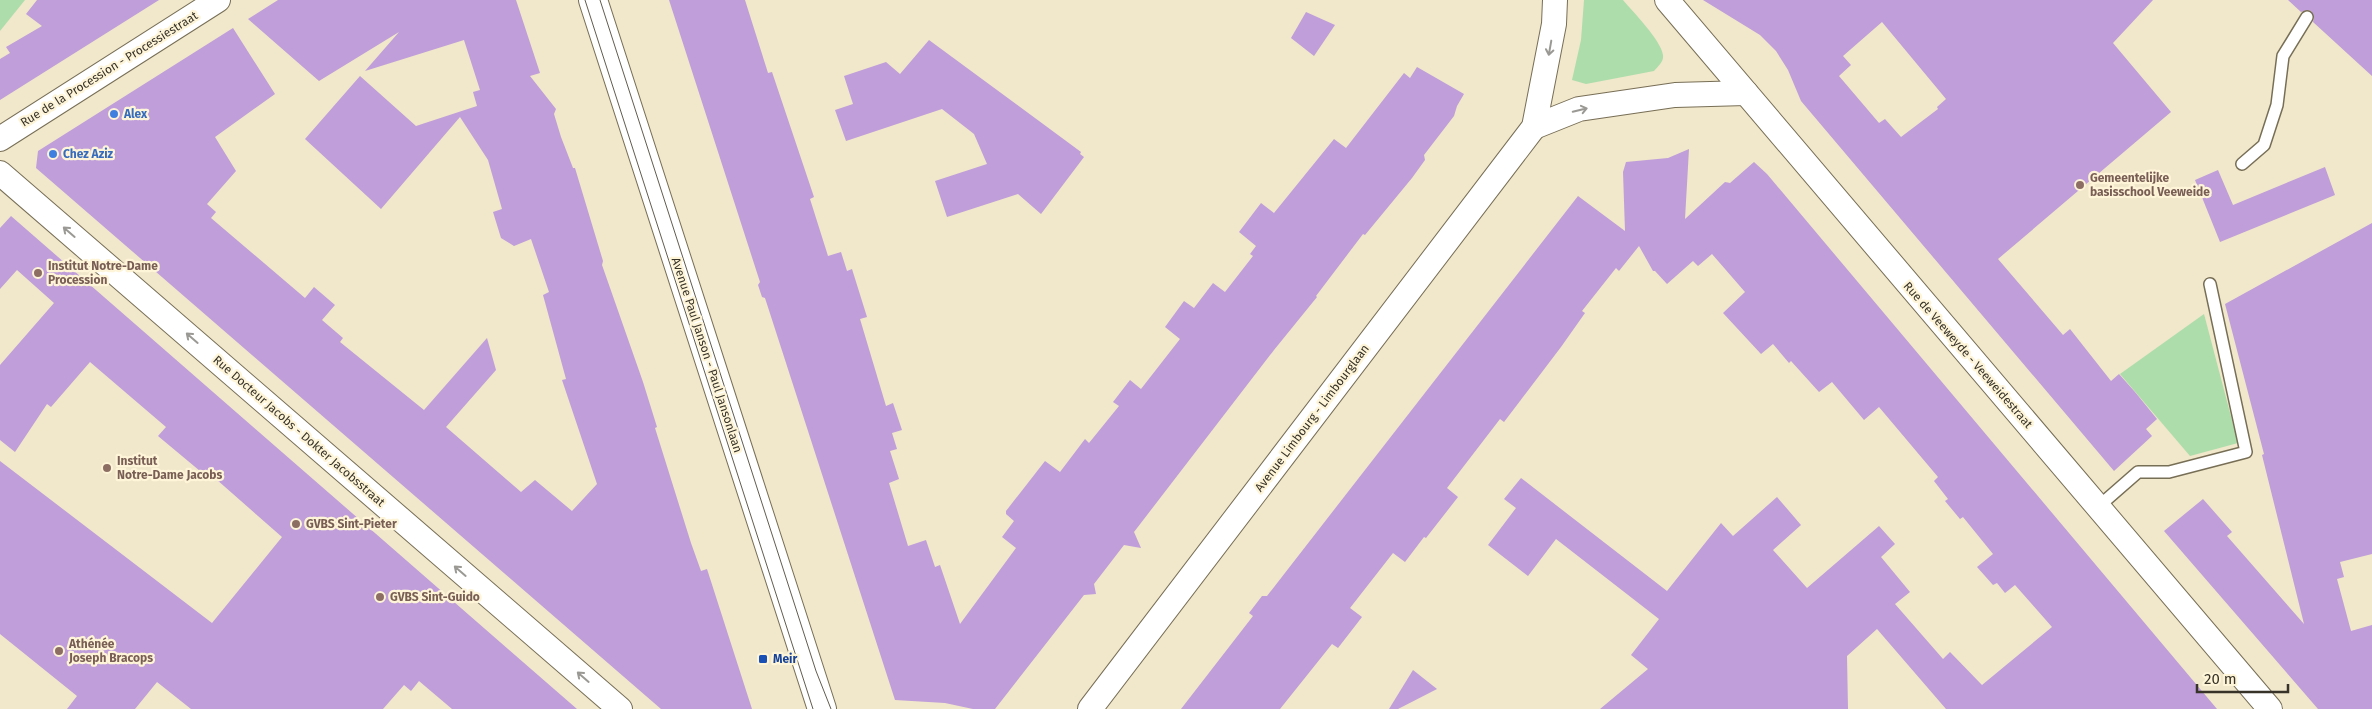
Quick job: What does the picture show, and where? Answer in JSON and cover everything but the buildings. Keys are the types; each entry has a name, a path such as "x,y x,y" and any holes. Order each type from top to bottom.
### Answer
{"street":[{"name":"Rue de la Procession - Processiestraat","path":"0,138 218,0"},
{"name":"Avenue Paul Janson - Paul Jansonlaan","path":"592,0 822,709"},
{"name":"Avenue Limbourg - Limbourglaan","path":"1090,709 1534,127 1554,24 1555,0"},
{"name":"Rue de Veeweyde - Veeweidestraat","path":"1668,0 2270,709"},
{"path":"1534,127 1588,108 1675,95 1746,94"},
{"name":"Rue Docteur Jacobs - Dokter Jacobsstraat","path":"0,173 620,709"}],"lane":[{"path":"2242,164 2264,145 2277,105 2283,56 2307,17"},
{"path":"2098,507 2138,472 2169,472 2246,452 2210,284"}],"green space":[{"path":"0,0 25,0 0,31"},
{"path":"1584,0 1623,0 1652,34 1661,49 1663,60 1654,71 1586,84 1572,80 1581,40"},
{"path":"2204,314 2238,443 2190,456 2120,374"}],"tram line":[{"path":"585,0 813,709"},
{"path":"600,0 816,671 831,709"}],"place":[{"name":"Alex","path":"114,114"},
{"name":"Chez Aziz","path":"53,154"},
{"name":"Gemeentelijke basisschool Veeweide","path":"2080,185"},
{"name":"Institut Notre-Dame Procession","path":"38,273"},
{"name":"Institut Notre-Dame Jacobs","path":"107,468"},
{"name":"GVBS Sint-Pieter","path":"296,524"},
{"name":"GVBS Sint-Guido","path":"380,597"},
{"name":"Athénée Joseph Bracops","path":"59,651"},
{"name":"Meir","path":"763,659"}]}
